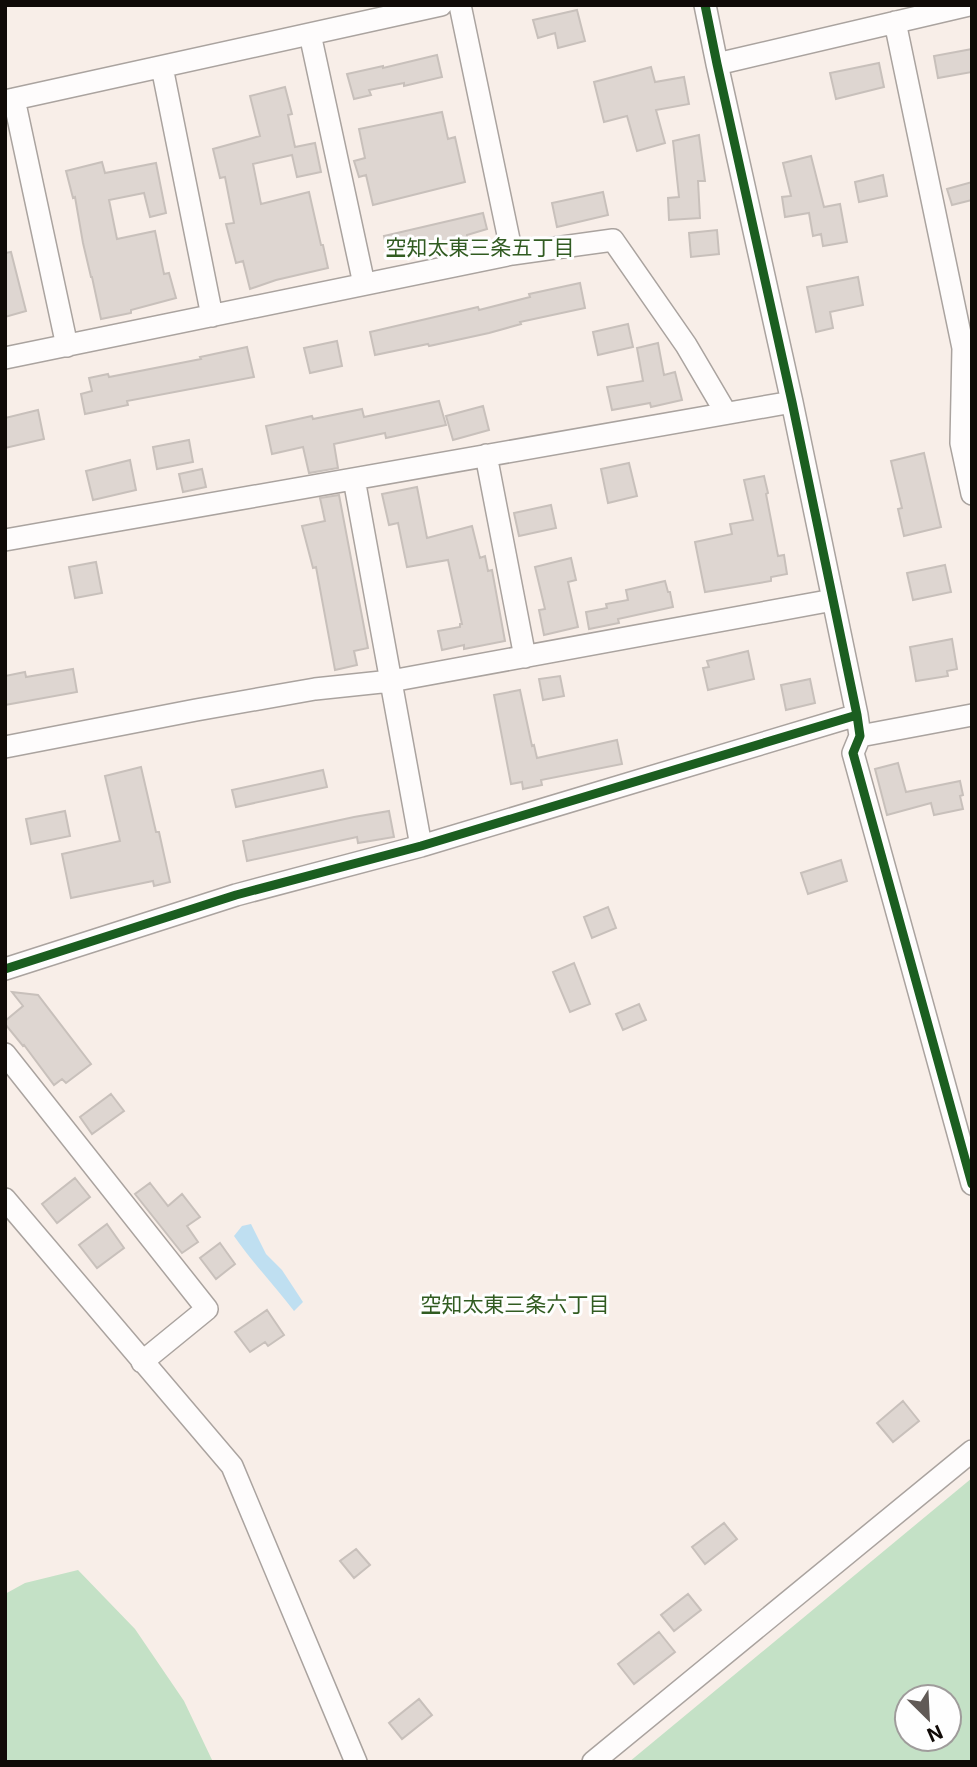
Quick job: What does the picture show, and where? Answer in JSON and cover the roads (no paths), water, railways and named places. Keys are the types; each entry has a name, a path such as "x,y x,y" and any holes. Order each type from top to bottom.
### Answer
{"street":[{"path":"67,346 10,100 441,5"},
{"path":"460,5 512,254"},
{"path":"705,5 792,401 857,715 860,736 853,753 972,1182"},
{"path":"717,64 969,5"},
{"path":"895,22 963,348 961,443 972,495"},
{"path":"310,34 364,284"},
{"path":"162,67 212,316"},
{"path":"5,358 512,254 612,240 686,345 726,413"},
{"path":"5,540 792,401"},
{"path":"486,455 525,657"},
{"path":"354,479 422,846"},
{"path":"5,747 315,689 391,681 833,600"},
{"path":"5,969 236,895 422,846 857,715"},
{"path":"860,736 972,715"},
{"path":"5,1054 207,1309 142,1362"},
{"path":"5,1199 232,1466 356,1762"},
{"path":"593,1762 972,1451"}],"water":[{"path":"251,1224 266,1254 282,1270 303,1302 294,1311 234,1236 242,1226"}],"district":[{"name":"空知太東三条五丁目","path":"480,247"},
{"name":"空知太東三条六丁目","path":"515,1304"}]}
